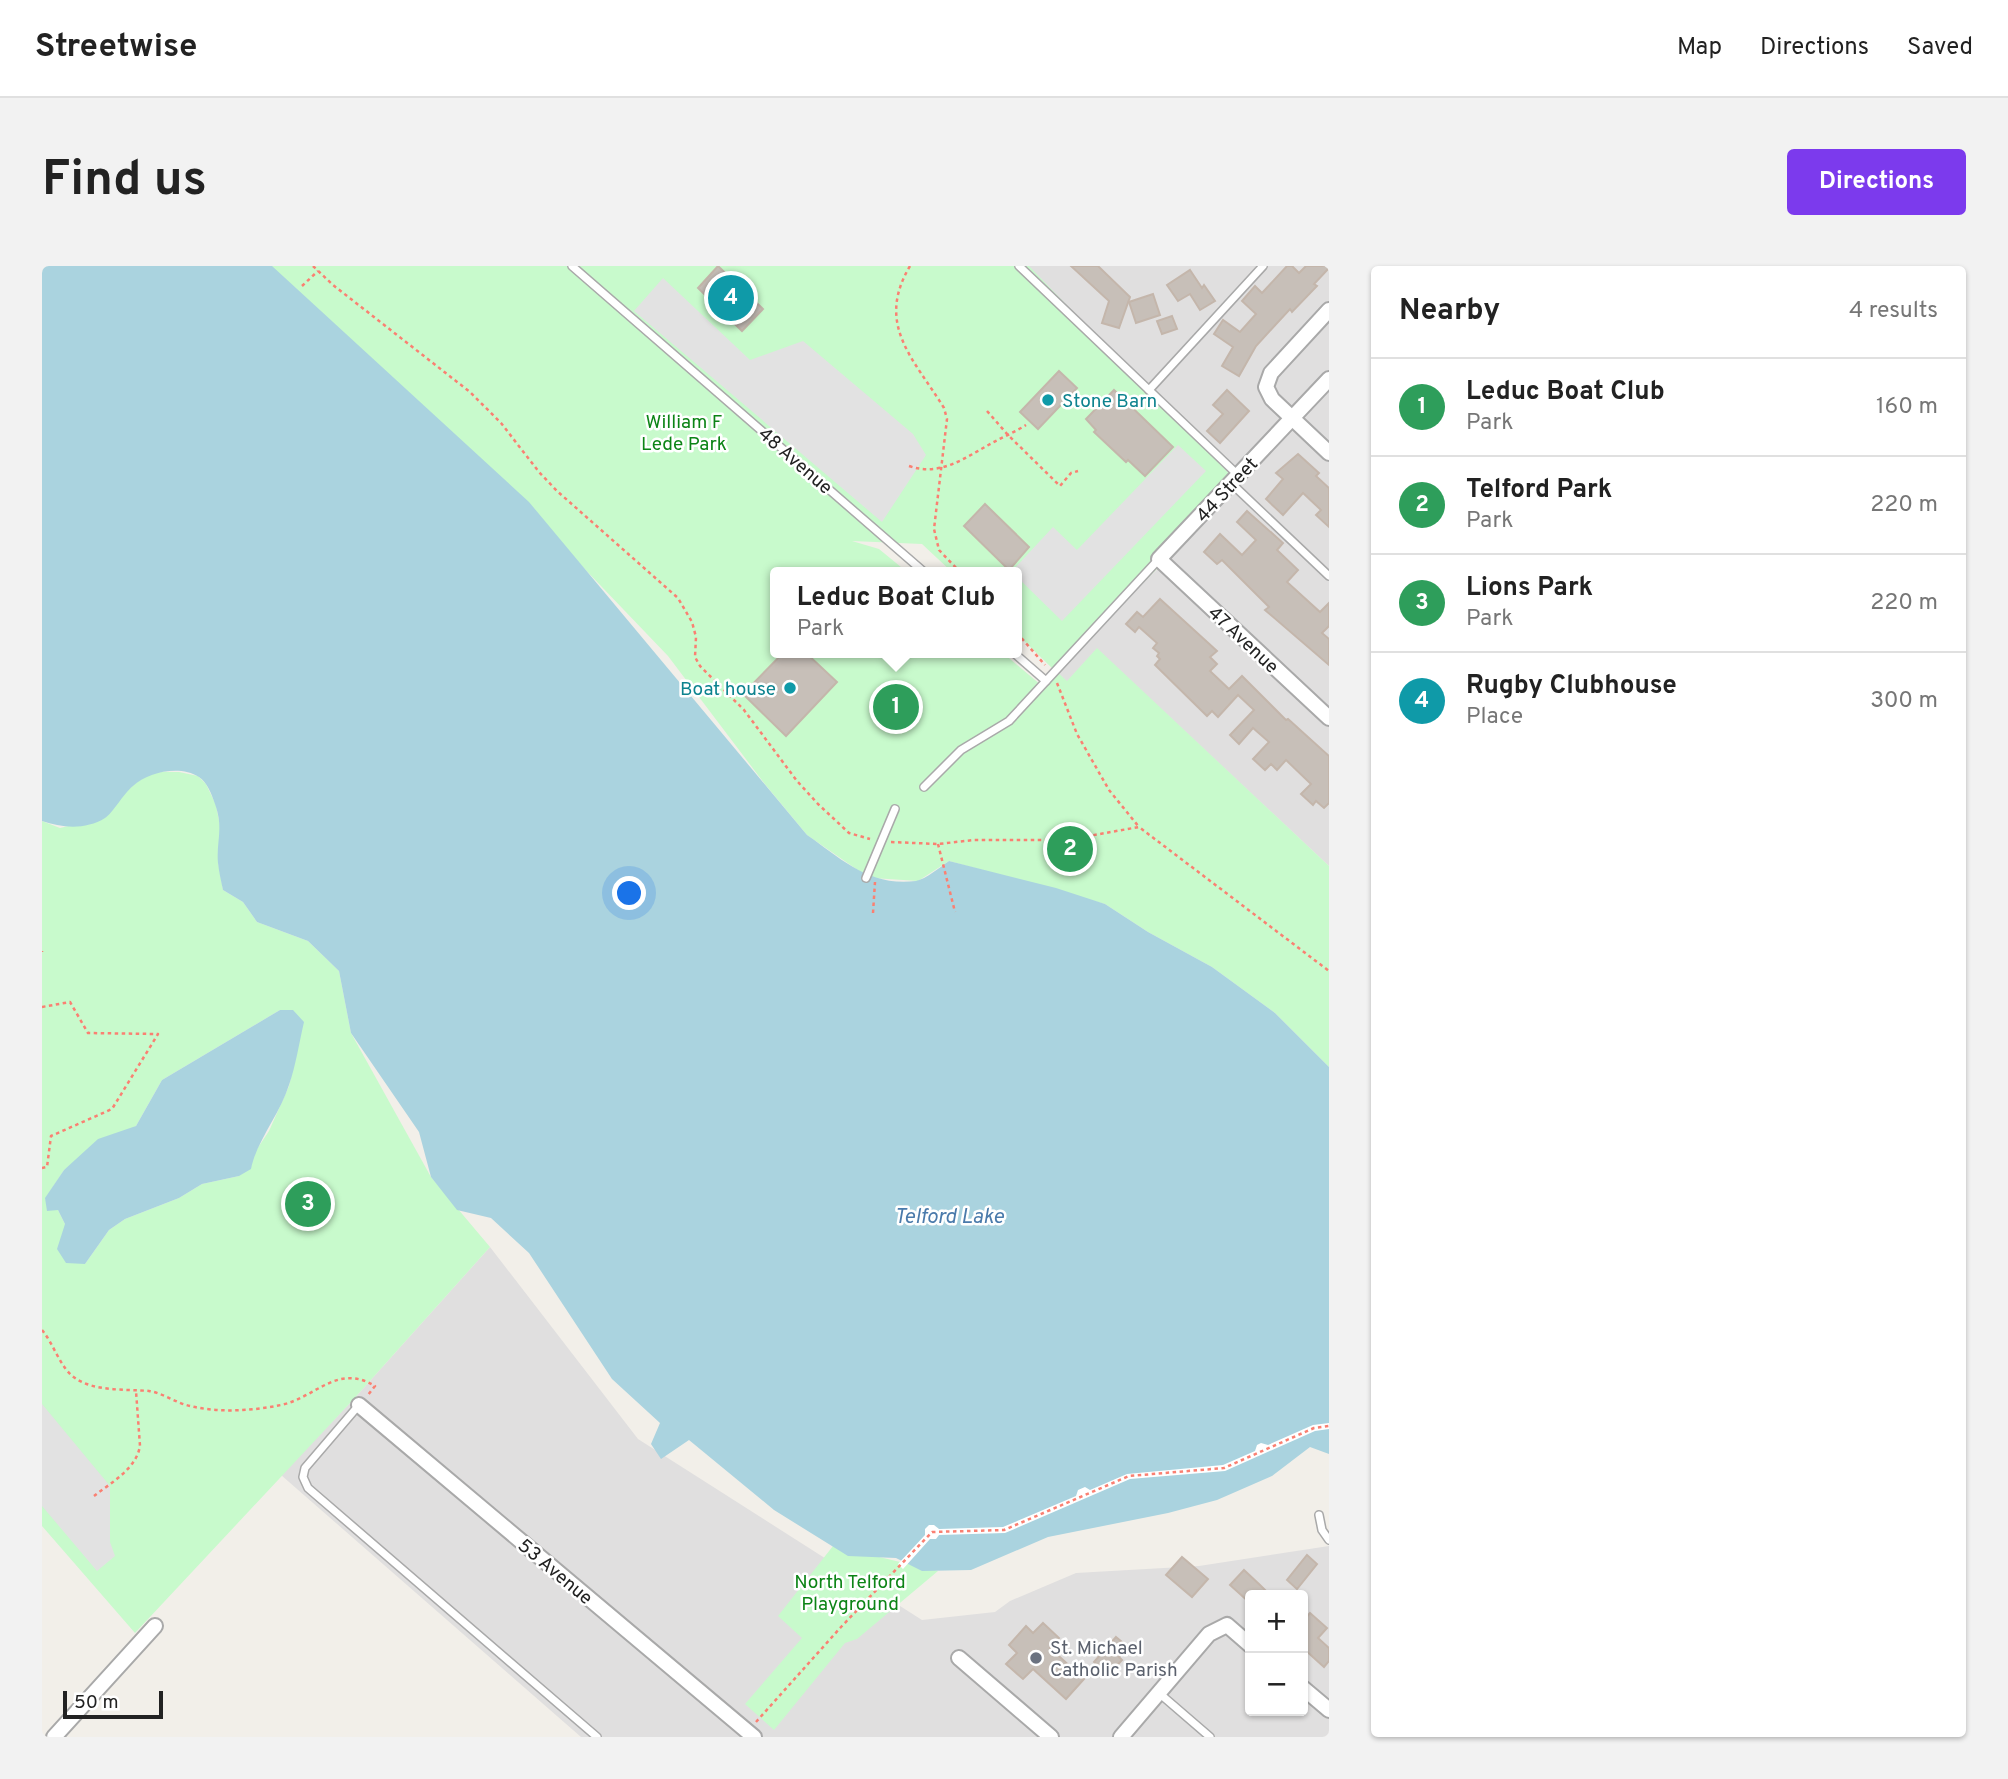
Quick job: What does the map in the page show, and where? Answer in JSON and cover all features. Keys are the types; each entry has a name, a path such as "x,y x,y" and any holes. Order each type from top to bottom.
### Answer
{"street":[{"path":"1329,310 1271,373 1266,387 1268,395 1329,453"},
{"name":"44 Street","path":"1159,559 1329,379"},
{"name":"47 Avenue","path":"1159,559 1329,718"},
{"name":"53 Avenue","path":"359,1405 748,1735"},
{"path":"1121,1737 1209,1634 1227,1625 1245,1640"},
{"path":"54,1737 155,1626"},
{"path":"959,1658 1051,1737"},
{"path":"1308,1692 1329,1710"}],"lane":[{"name":"48 Avenue","path":"572,266 917,567"},
{"path":"1019,266 1149,390 1329,576"},
{"path":"1149,390 1263,266"},
{"path":"924,787 961,750 1003,726 1159,559"},
{"path":"1021,658 1049,678"},
{"path":"866,878 895,808"},
{"path":"359,1405 305,1468 303,1478 308,1488 597,1737"},
{"path":"1319,1516 1322,1530 1329,1540"},
{"path":"1159,1692 1210,1737"}],"path":[{"path":"313,266 470,392 501,424 557,491 678,598 692,622 696,637 695,657 700,666 744,710 797,781 849,833"},
{"path":"910,266 894,312 901,339 944,408 947,419 935,507 935,536 939,550 955,567"},
{"path":"302,286 318,271"},
{"path":"987,411 1060,486 1071,473 1078,471"},
{"path":"909,466 924,469 965,460 1026,425"},
{"path":"1022,640 1049,678 1059,687 1077,734 1109,790 1139,827 1329,971"},
{"path":"913,843 1066,840 1139,827"},
{"path":"938,844 955,912"},
{"path":"873,913 876,877"},
{"path":"42,1007 70,1002 88,1033 158,1034 112,1109 51,1136 47,1167 42,1168"},
{"path":"42,1330 75,1378 95,1386 160,1394 189,1406 237,1411 298,1400 335,1379 353,1377 375,1386 359,1405"},
{"path":"94,1496 129,1469 139,1454 136,1391"},
{"path":"748,1735 841,1627 932,1532 1004,1530 1129,1476 1224,1468 1314,1429 1329,1426"}],"shaded area":[{"path":"1012,266 1329,266 1329,866 1097,649 1067,682 1056,671 1100,622 1170,558 1240,485"},
{"path":"663,278 750,360 803,341 913,434 926,455 882,522 634,311"},
{"path":"1178,445 1206,471 1062,621 1022,582 1022,567 1016,567 1053,527 1077,550"},
{"path":"490,1247 638,1439 922,1620 995,1612 1010,1601 1076,1573 1199,1566 1329,1546 1329,1737 581,1737 281,1475 351,1402"},
{"path":"42,1404 110,1486 110,1542 115,1556 97,1571 42,1506"}],"green space":[{"name":"William F Lede Park","path":"257,266 1029,266 1240,485 1056,671 1067,681 1097,648 1329,866 1329,1067 1275,1013 1212,967 1148,932 1105,904 949,861 918,881 873,878 862,873 807,835 668,656 466,445"},
{"path":"159,772 198,776 206,784 216,805 221,831 218,862 223,890 243,902 257,922 308,941 339,971 351,1033 431,1177 490,1247 351,1402 135,1633 42,1526 42,821 60,828 106,817 128,790 141,780","holes":["280,1010 303,1022 289,1086 269,1131 239,1176 202,1184 179,1198 125,1219 109,1230 85,1264 58,1210 45,1199 64,1170 136,1126 162,1080"]},
{"name":"North Telford Playground","path":"833,1546 938,1571 857,1639 845,1643 774,1730 745,1704 802,1638 778,1616"}],"water":[{"name":"Telford Lake","path":"42,266 272,266 529,502 807,835 844,862 884,880 920,880 949,861 1056,888 1105,904 1148,932 1212,967 1275,1013 1329,1067 1329,1454 1310,1447 1272,1476 1217,1500 1168,1513 1048,1537 971,1570 922,1571 896,1558 848,1556 774,1510 689,1440 661,1459 651,1444 660,1423 612,1379 529,1253 491,1218 457,1210 431,1177 419,1132 351,1033 339,971 308,941 257,922 243,902 223,890 218,863 218,813 211,793 202,779 183,771 155,774 133,786 108,816 98,822 74,827 42,821"},
{"path":"280,1010 293,1010 304,1022 289,1085 251,1169 239,1176 202,1184 179,1198 125,1219 109,1230 85,1264 66,1263 57,1249 65,1224 58,1210 47,1211 45,1198 64,1170 98,1139 136,1126 162,1080"}],"pier":[{"path":"1329,1423 1329,1429 1315,1431 1225,1471 1130,1479 1005,1533 939,1535 936,1539 930,1539 903,1569 898,1564 925,1535 925,1529 929,1525 939,1529 1003,1527 1076,1496 1078,1490 1085,1487 1090,1490 1127,1474 1223,1465 1255,1451 1261,1443 1268,1445 1313,1425"}],"building":[{"path":"718,266 763,309 742,331 698,288"},
{"path":"1071,266 1098,266 1130,297 1119,328 1102,323 1109,301"},
{"path":"1287,266 1292,266 1299,273 1306,266 1329,268 1314,284 1317,286 1292,312 1290,309 1256,346 1239,376 1222,366 1233,347 1214,334 1223,320 1240,332 1256,314 1242,301 1255,286 1262,293"},
{"path":"1190,270 1215,301 1200,310 1190,294 1178,301 1167,285"},
{"path":"1153,294 1160,315 1136,323 1129,302"},
{"path":"1172,316 1177,329 1162,334 1157,321"},
{"name":"Stone Barn","path":"1059,371 1077,388 1038,429 1020,412"},
{"path":"1114,390 1173,447 1145,476 1094,432 1096,430 1086,419"},
{"path":"1227,390 1249,411 1220,443 1207,431 1223,414 1213,405"},
{"path":"1298,454 1319,473 1316,476 1329,488 1329,527 1316,515 1321,510 1303,493 1283,515 1266,499 1283,479 1276,473"},
{"path":"985,504 1029,547 1012,567 1006,567 964,526"},
{"path":"1247,511 1283,543 1277,550 1298,570 1287,582 1320,612 1329,603 1329,626 1322,633 1329,639 1329,665 1265,610 1269,607 1222,560 1217,564 1204,552 1220,534 1242,555 1256,540 1237,522"},
{"path":"1160,599 1217,651 1210,657 1217,664 1210,671 1229,689 1242,676 1286,720 1329,756 1329,803 1324,808 1316,801 1313,805 1301,794 1311,784 1286,760 1277,770 1271,764 1265,770 1253,759 1269,742 1253,728 1239,744 1230,735 1254,710 1238,695 1218,717 1212,711 1207,716 1155,665 1160,659 1157,656 1159,653 1153,648 1157,643 1139,627 1135,632 1126,624 1137,612 1143,617"},
{"name":"Boat house","path":"778,658 811,658 837,682 786,736 743,694"},
{"path":"1307,1555 1317,1564 1297,1589 1287,1580"},
{"path":"1182,1557 1208,1579 1192,1597 1166,1575"},
{"path":"1244,1570 1265,1590 1245,1590 1245,1598 1230,1585"},
{"path":"1310,1613 1327,1628 1318,1638 1329,1648 1329,1661 1324,1667 1308,1653"},
{"name":"St. Michael Catholic Parish","path":"1043,1623 1059,1638 1050,1648 1084,1679 1066,1699 1033,1669 1023,1679 1006,1664 1017,1653 1009,1645 1026,1626 1033,1633"},
{"path":"1116,1637 1128,1647 1119,1657 1122,1660 1108,1675 1094,1662"}],"place":[{"name":"Rugby Clubhouse","path":"731,298"},
{"name":"Stone Barn","path":"1048,400"},
{"name":"Boat house","path":"790,688"},
{"name":"Leduc Boat Club","path":"896,707"},
{"name":"Telford Park","path":"1070,849"},
{"name":"Lions Park","path":"308,1204"},
{"name":"St. Michael Catholic Parish","path":"1036,1658"}]}
